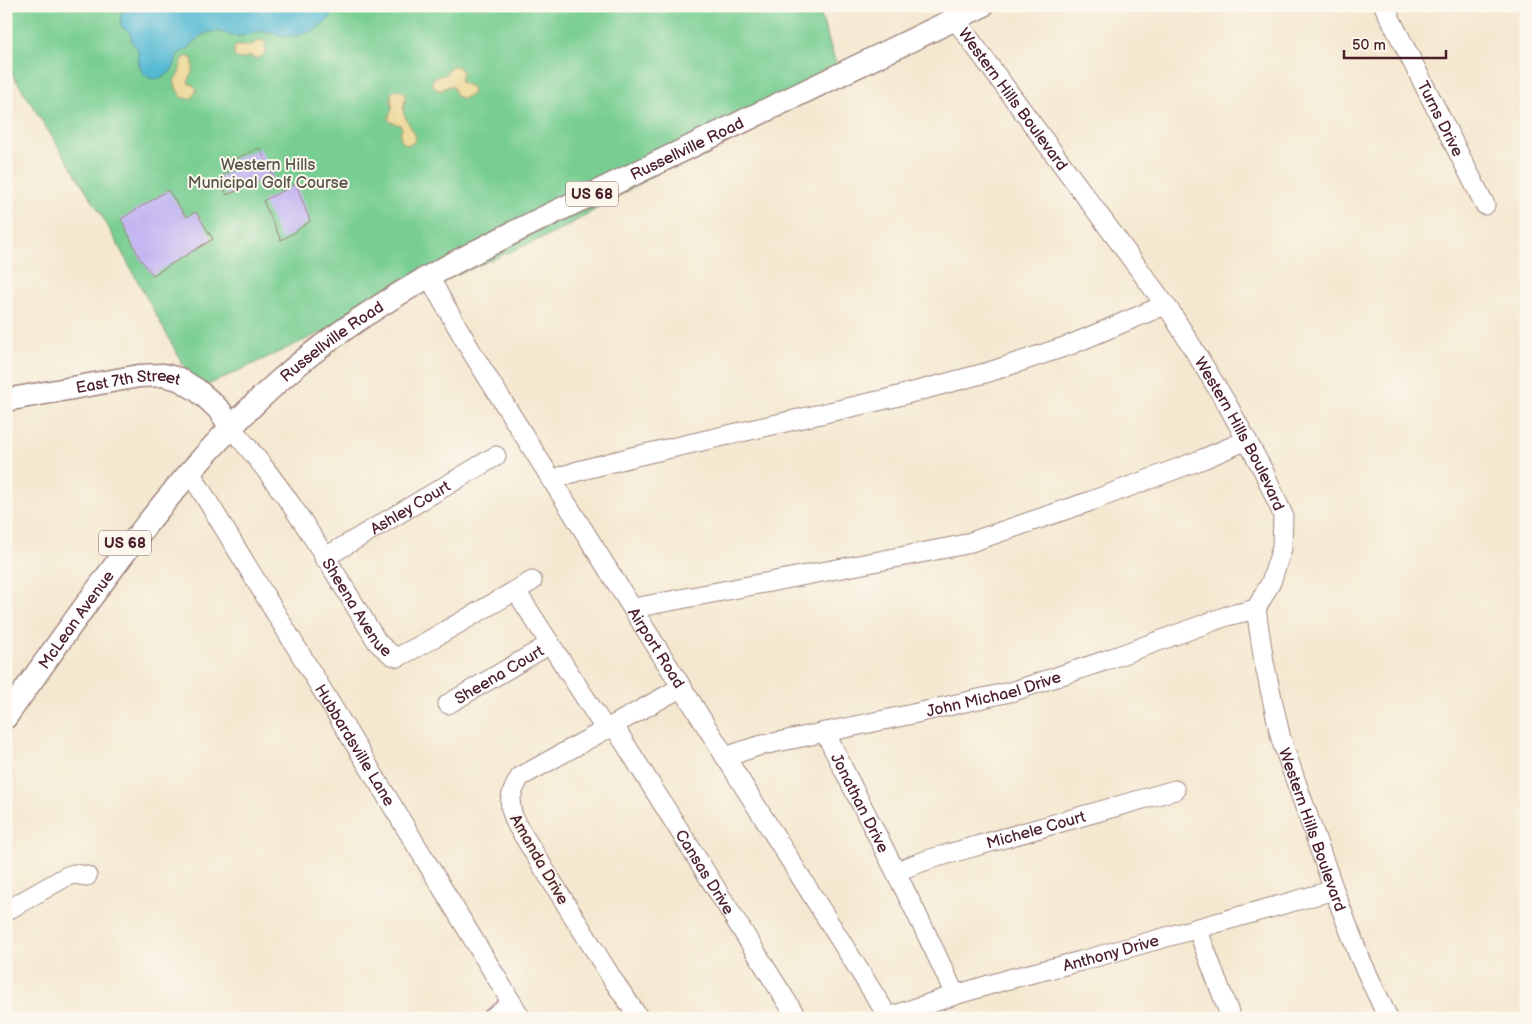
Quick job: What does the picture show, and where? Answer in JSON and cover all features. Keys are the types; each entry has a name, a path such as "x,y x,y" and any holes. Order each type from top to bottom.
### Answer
{"main road":[{"name":"Russellville Road","path":"228,424 284,369 331,331 380,297 457,252 735,114 959,13 982,6"},
{"name":"Russellville Road","path":"228,424 333,338 384,303 430,276 471,253 959,13"},
{"name":"East 7th Street","path":"6,400 139,376 162,375 179,380 196,390 211,402 228,424"},
{"name":"McLean Avenue","path":"6,717 126,551 228,424"},
{"name":"McLean Avenue","path":"37,674 118,553 156,502 184,467 228,424"}],"street":[{"name":"Turns Drive","path":"1384,6 1484,205"},
{"name":"Western Hills Boulevard","path":"959,13 1165,305 1227,404 1264,472 1283,515 1282,548 1270,582 1256,609 1264,662 1281,739 1359,956 1388,1018"},
{"name":"Airport Road","path":"430,276 473,354 551,480 634,608 889,1018"},
{"path":"551,480 636,456 891,398 989,372 1070,345 1165,305"},
{"name":"Sheena Avenue","path":"228,424 250,448 303,523 378,643 392,655 398,657 532,581"},
{"path":"634,608 962,545 1091,501 1203,459 1247,440"},
{"name":"Ashley Court","path":"324,558 496,456"},
{"name":"Hubbardsville Lane","path":"190,472 517,1010"},
{"name":"Cansas Drive","path":"516,591 550,644 610,728 797,1018"},
{"name":"John Michael Drive","path":"725,756 758,746 1014,691 1104,661 1227,616 1256,609"},
{"name":"Sheena Court","path":"448,704 550,644"},
{"name":"Amanda Drive","path":"639,1018 518,827 511,812 510,797 520,777 682,687"},
{"name":"Jonathan Drive","path":"826,732 856,795 897,871 955,995"},
{"name":"Michele Court","path":"897,871 930,859 1175,790"},
{"path":"6,911 67,876 74,874 86,876"},
{"name":"Anthony Drive","path":"889,1018 955,995 1334,890"},
{"path":"1197,928 1231,1018"},
{"path":"492,1018 517,1010"}],"green space":[{"name":"Western Hills Municipal Golf Course","path":"6,6 818,6 837,67 557,232 346,321 197,390 101,214 6,64"}],"sand":[{"path":"260,40 266,43 265,54 256,59 250,56 240,59 234,55 236,46 250,46"},
{"path":"188,56 193,60 193,69 188,83 197,89 192,98 183,98 176,88 175,80 182,61"},
{"path":"456,66 461,69 460,81 473,89 472,94 463,99 456,96 453,87 449,86 442,90 437,90 432,84 432,81 437,76 445,75 451,67"},
{"path":"395,90 405,93 403,111 416,136 414,142 409,145 403,142 401,138 402,128 400,125 389,121 392,109 391,95"}],"water":[{"path":"128,6 336,6 333,13 322,25 299,35 281,36 265,31 238,36 217,32 203,34 190,47 177,55 175,64 170,72 164,77 156,79 149,78 143,73 139,64 138,50 131,41 130,34 121,26 121,15"}],"building":[{"path":"260,148 274,179 262,184 259,181 227,195 219,177 238,168 234,159"},
{"path":"296,184 310,221 281,240 263,201"},
{"path":"168,190 186,217 196,212 213,239 153,275 140,259 121,219"}]}
